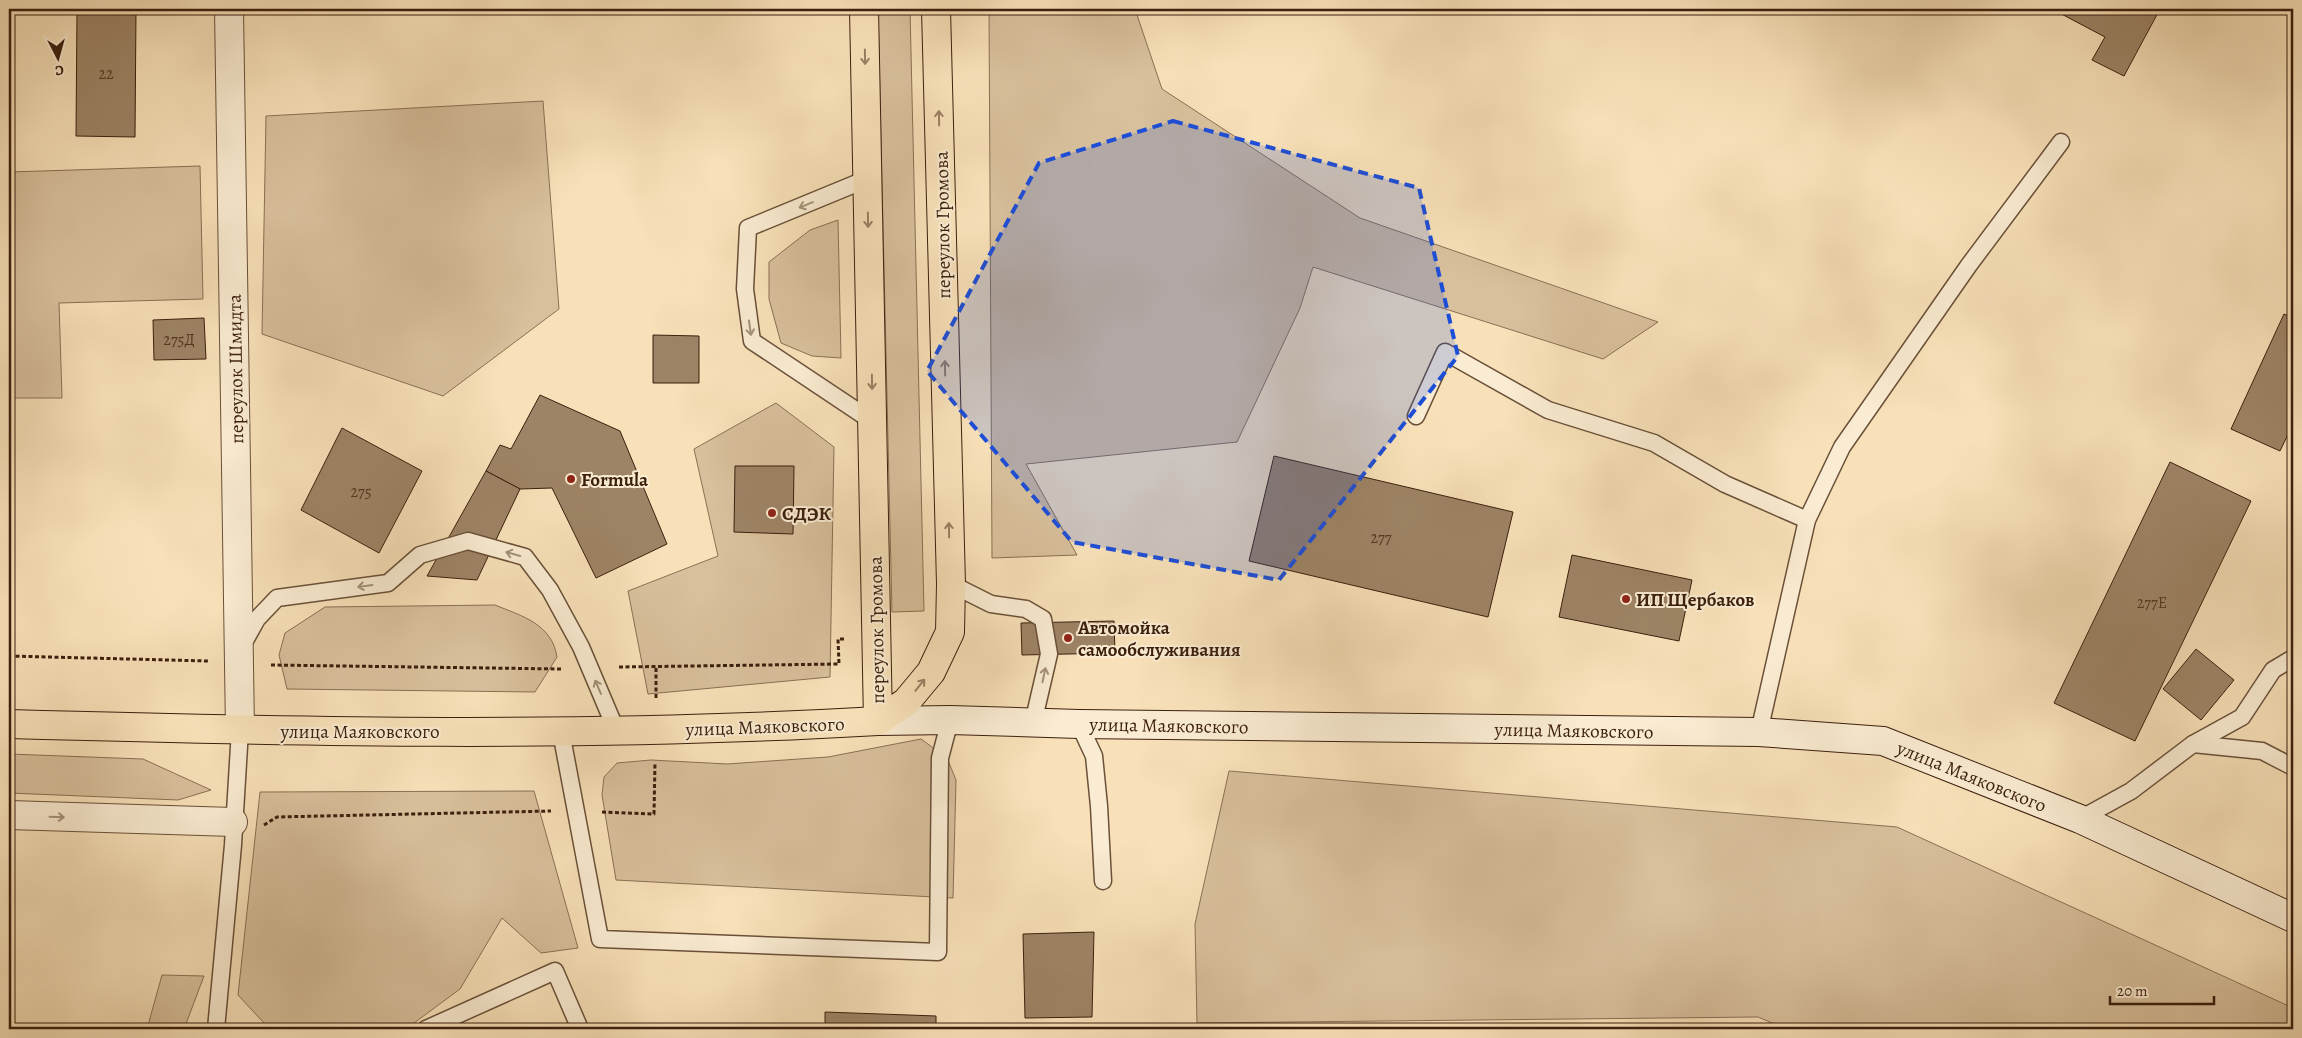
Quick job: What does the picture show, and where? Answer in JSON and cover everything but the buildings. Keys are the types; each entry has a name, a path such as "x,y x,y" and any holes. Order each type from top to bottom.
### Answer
{"main road":[{"name":"переулок Громова","path":"864,9 878,721"},
{"name":"переулок Громова","path":"878,721 906,702 931,672 950,632 951,584 936,9"},
{"name":"улица Маяковского","path":"9,724 240,730 617,732 878,721"}],"street":[{"name":"переулок Шмидта","path":"229,9 240,730"},
{"name":"улица Маяковского","path":"878,721 950,720 1079,724 1758,732 1883,741 2080,820 2293,918"},
{"path":"9,816 233,833"}],"lane":[{"path":"1758,732 1807,520 1842,447 1969,265 2061,142"},
{"path":"867,179 748,228 745,289 752,341 872,421"},
{"path":"1416,416 1445,352 1548,410 1654,443 1725,484 1807,520"},
{"path":"239,657 257,619 277,598 388,583 420,555 468,541 525,557 550,590 581,647 617,732"},
{"path":"951,584 991,604 1026,609 1043,619 1049,654 1033,723"},
{"path":"2080,820 2131,791 2193,744 2242,717 2273,670 2293,658"},
{"path":"561,732 600,939 938,952 940,758 950,720"},
{"path":"1079,724 1094,756 1103,881"},
{"path":"216,1029 240,730"},
{"path":"2193,744 2262,751 2293,767"},
{"path":"426,1029 555,971 580,1029"}],"path":[{"path":"9,656 239,657 311,666 549,670 839,664 838,639 876,636"},
{"path":"233,833 277,818 576,810 654,814 656,667"}],"highlighted area":[{"path":"1173,121 1419,188 1458,356 1279,580 1072,542 927,371 1039,163"}],"shaded area":[{"path":"878,9 910,9 924,611 892,612"},
{"path":"989,9 1135,9 1162,89 1360,218 1658,322 1603,359 1313,267 1300,308 1237,442 1026,464 1077,555 992,558"},
{"path":"543,101 559,309 443,396 262,334 266,116"},
{"path":"200,166 203,299 59,303 62,398 9,398 9,172"},
{"path":"838,220 841,358 812,356 781,343 769,299 769,262 810,230"},
{"path":"776,403 834,447 830,677 648,694 628,591 718,556 694,449"},
{"path":"495,605 534,623 549,636 554,646 557,657 535,692 287,689 279,655 285,633 325,607"},
{"path":"921,739 947,758 956,780 953,898 616,880 602,795 604,777 617,763 651,760 727,764 828,757"},
{"path":"9,754 143,759 211,790 178,800 9,793"},
{"path":"1229,771 1897,827 2293,1008 2293,1029 1786,1029 1758,1017 1197,1023 1195,924"},
{"path":"534,791 578,948 541,953 502,918 460,989 410,1026 376,1029 295,1029 264,1023 238,995 260,792"},
{"path":"162,975 204,976 184,1029 147,1029"}],"place":[{"name":"Formula","path":"571,479"},
{"name":"СДЭК","path":"772,513"},
{"name":"ИП Щербаков","path":"1626,599"},
{"name":"Автомойка самообслуживания","path":"1068,638"}]}
